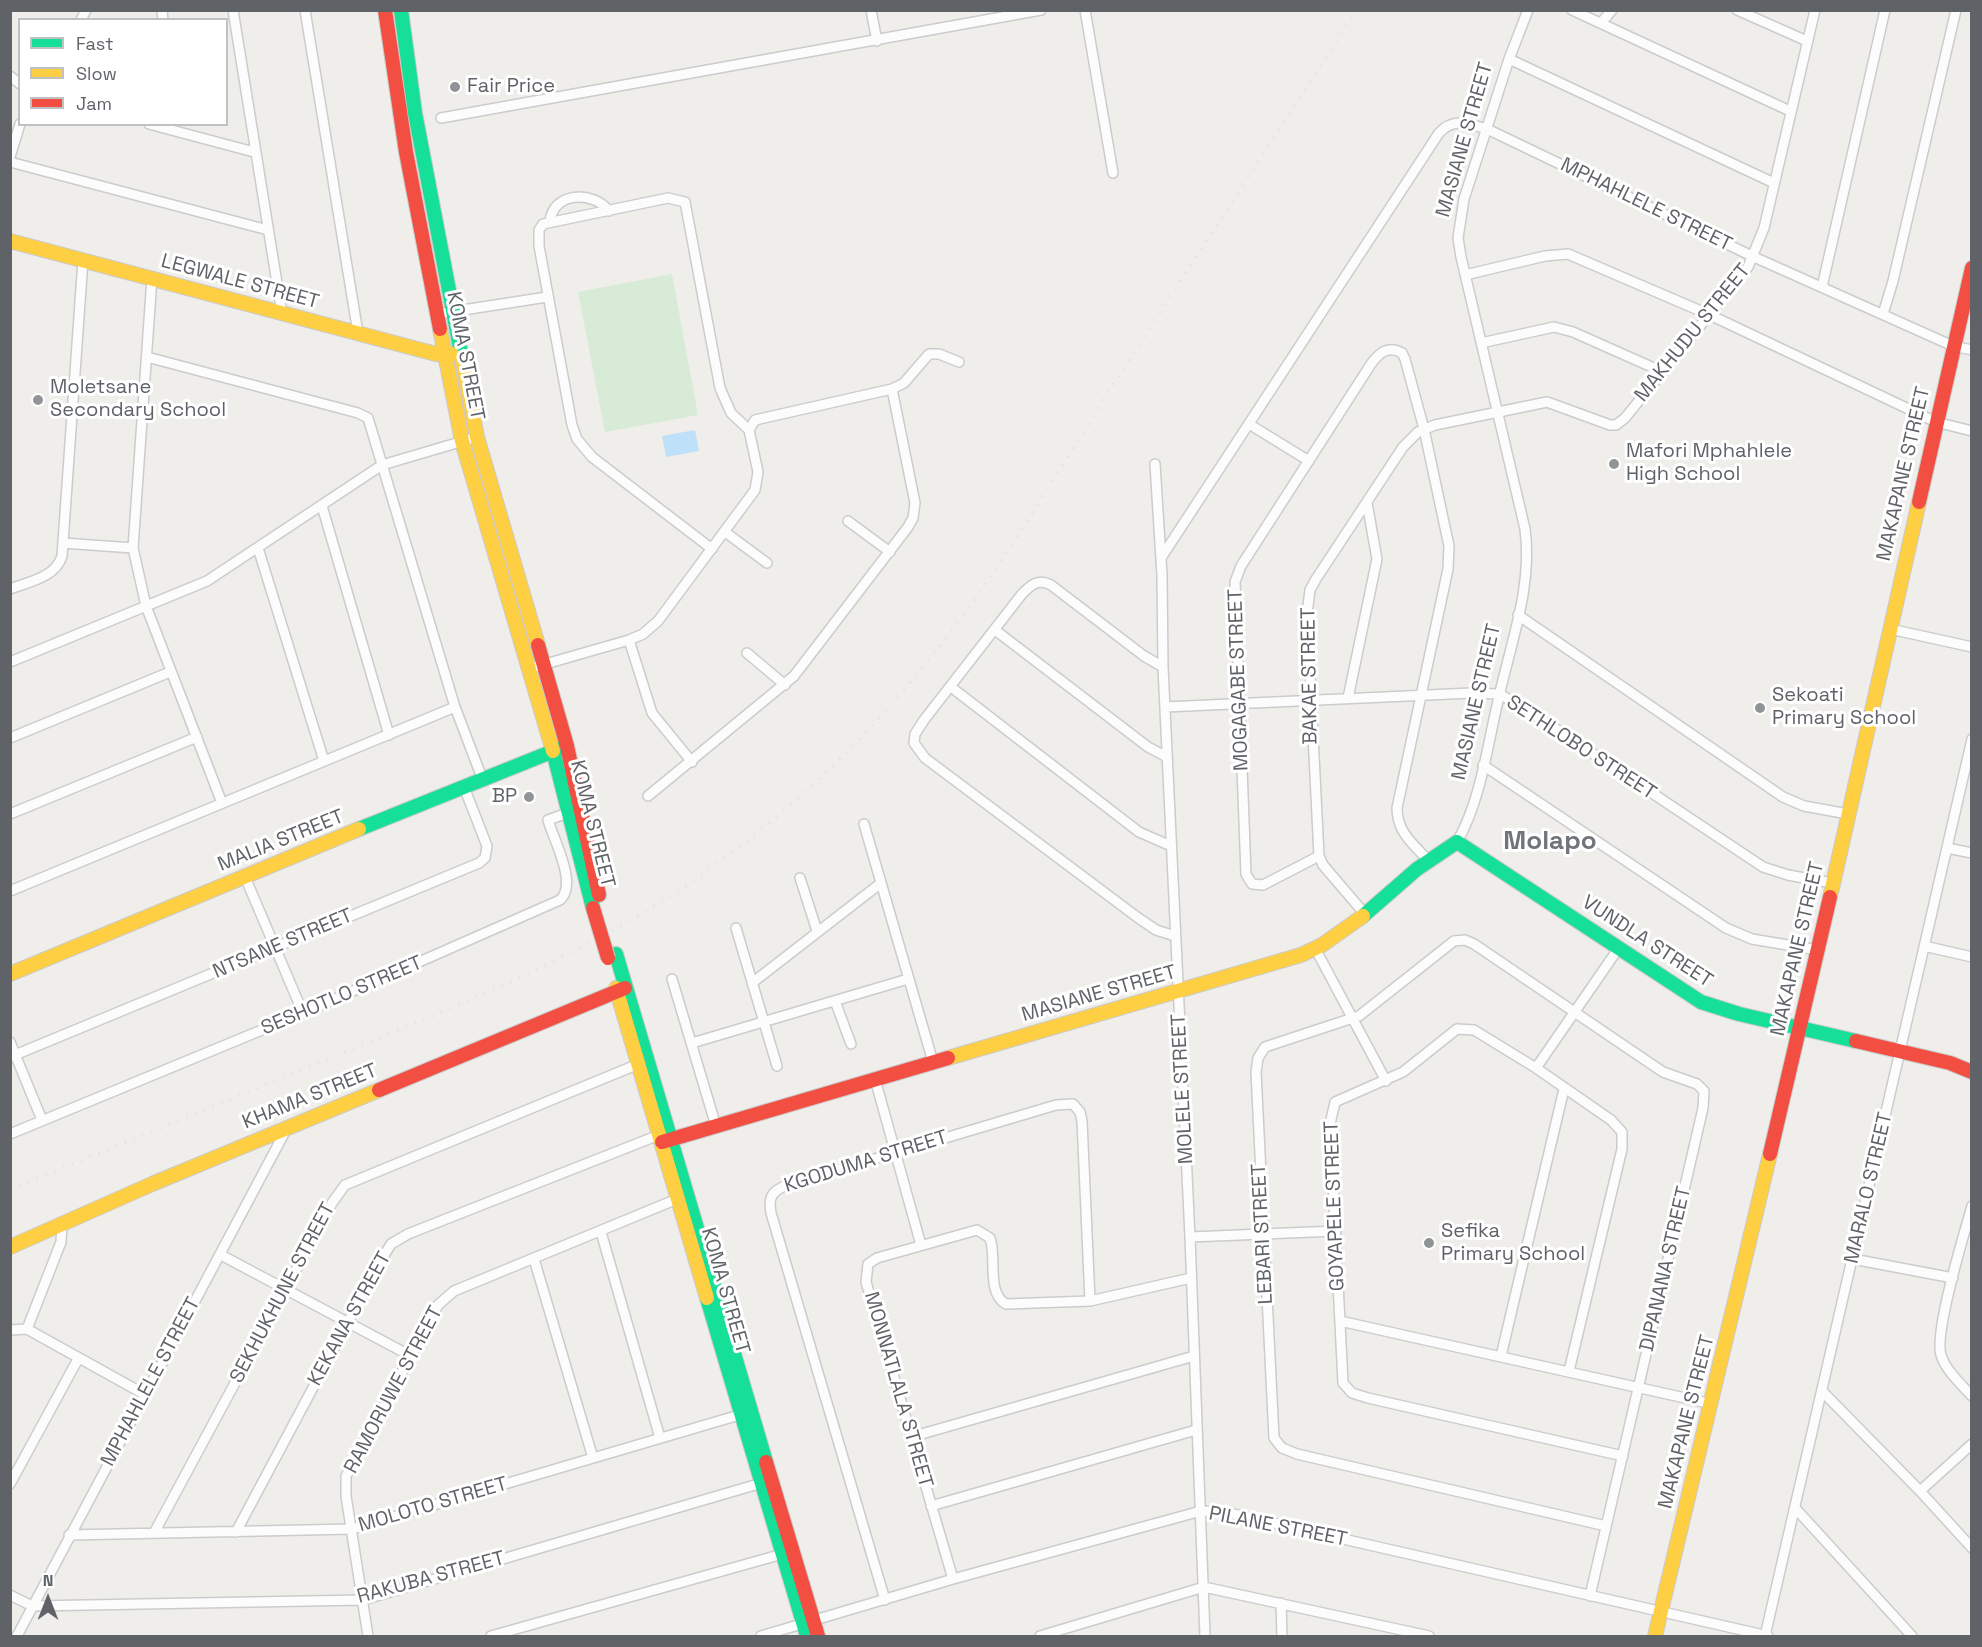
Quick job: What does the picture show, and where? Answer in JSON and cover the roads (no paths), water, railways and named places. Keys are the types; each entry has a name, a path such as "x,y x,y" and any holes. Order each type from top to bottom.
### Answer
{"street":[{"path":"233,10 254,152 282,314"},
{"path":"305,10 358,333"},
{"name":"KOMA STREET","path":"386,10 404,141 462,441 552,751 575,810"},
{"name":"KOMA STREET","path":"401,10 415,113 477,437 567,746 575,810 598,907 808,1627 818,1636"},
{"path":"871,10 877,41"},
{"path":"441,118 1041,10"},
{"path":"1085,10 1113,173"},
{"name":"MASIANE STREET","path":"665,1137 716,1126 1282,962 1316,950 1428,860 1457,842 1468,820 1483,765 1526,577 1527,544 1458,237 1460,219 1487,129 1509,58 1528,10"},
{"path":"1572,10 1790,111"},
{"path":"1601,23 1612,10"},
{"path":"1737,10 1808,41"},
{"name":"MAKHUDU STREET","path":"1497,413 1547,402 1616,425 1625,418 1710,315 1754,257 1815,10"},
{"path":"1822,286 1885,10"},
{"path":"1883,314 1896,269 1956,10"},
{"path":"1509,58 1774,183"},
{"path":"1161,558 1439,133 1450,124 1458,122 1487,129"},
{"path":"10,156 19,126"},
{"path":"156,126 254,152"},
{"name":"MPHAHLELE STREET","path":"1487,129 1754,257 1953,346 1971,350"},
{"path":"10,162 268,230"},
{"path":"550,222 551,212 555,206 581,196 597,199 609,210"},
{"path":"528,669 643,634 658,621 726,532 757,485 758,472 749,430 730,413 720,387 685,202 668,198 543,224 538,237 547,297 572,425 581,446 712,549"},
{"name":"LEGWALE STREET","path":"10,241 445,355 460,352"},
{"path":"1465,275 1545,256 1568,254 1710,315 1936,422 1971,431"},
{"path":"10,589 56,569 61,560 83,260"},
{"name":"MAKAPANE STREET","path":"1655,1636 1800,1028 1971,269"},
{"path":"152,278 133,548 146,606 222,803"},
{"path":"437,314 547,297"},
{"path":"1481,343 1554,327 1573,332 1663,372"},
{"name":"MOGAGABE STREET","path":"1319,856 1263,885 1257,885 1248,880 1245,868 1236,574 1376,357 1386,350 1398,350 1405,358 1424,429"},
{"path":"749,430 760,418 892,389 904,383 929,354 939,354 959,362"},
{"path":"147,357 366,417 455,707 482,778"},
{"path":"648,796 785,685 908,527 915,510 892,389"},
{"name":"BAKAE STREET","path":"1319,856 1307,614 1310,590 1411,437 1424,429 1497,413"},
{"path":"1249,424 1309,460"},
{"path":"1424,429 1450,558 1399,797 1397,819 1404,833 1428,860"},
{"path":"10,662 207,581 382,465 477,437"},
{"name":"MOLELE STREET","path":"1155,464 1161,558 1170,846 1190,1237 1205,1636"},
{"path":"1348,698 1377,559 1367,503"},
{"path":"322,506 388,735"},
{"path":"848,521 890,552"},
{"path":"726,532 767,563"},
{"path":"63,543 133,548"},
{"path":"258,548 324,761"},
{"path":"1163,667 1043,582 1035,583 1022,594 924,720 914,738 915,747 925,758 1142,921 1175,936"},
{"path":"1518,615 1783,797 1804,806 1848,814"},
{"path":"1890,629 1971,647"},
{"path":"995,630 1148,747 1167,757"},
{"path":"629,640 652,713 692,762"},
{"path":"747,653 785,685"},
{"path":"10,738 170,672"},
{"path":"951,687 1139,832 1170,846"},
{"name":"SETHLOBO STREET","path":"1165,707 1420,695 1499,694 1523,707 1763,867 1788,875 1832,883"},
{"path":"10,891 455,707"},
{"path":"10,814 197,737"},
{"name":"MARALO STREET","path":"1766,1636 1971,739"},
{"name":"MALIA STREET","path":"10,974 482,778 567,746"},
{"path":"1483,765 1726,928 1752,939 1818,950"},
{"name":"NTSANE STREET","path":"14,1056 483,861 487,846 464,787"},
{"name":"SESHOTLO STREET","path":"10,1134 303,1013 560,900 567,892 568,880 549,820 575,810"},
{"path":"864,824 933,1062"},
{"name":"VUNDLA STREET","path":"1457,842 1701,1002 1720,1010 1950,1063 1971,1072"},
{"path":"1947,848 1971,853"},
{"path":"1319,856 1323,865 1364,913"},
{"path":"245,877 303,1013"},
{"path":"800,879 817,931"},
{"path":"752,984 881,883"},
{"path":"736,928 777,1066"},
{"name":"LEBARI STREET","path":"1575,1010 1474,944 1460,940 1445,946 1371,1008 1352,1020 1270,1044 1258,1058 1256,1072 1271,1422 1278,1444 1297,1454 1606,1526"},
{"path":"1924,946 1971,957"},
{"path":"1536,1068 1618,949"},
{"path":"1316,950 1386,1081"},
{"path":"672,979 716,1126"},
{"path":"692,1043 908,979"},
{"name":"KHAMA STREET","path":"10,1247 62,1222 622,990"},
{"path":"835,1001 851,1044"},
{"name":"DIPANANA STREET","path":"1575,1010 1663,1072 1697,1084 1705,1095 1590,1596"},
{"name":"GOYAPELE STREET","path":"1569,1371 1623,1140 1618,1126 1536,1068 1474,1030 1462,1028 1453,1031 1413,1066 1386,1081 1343,1097 1332,1107 1330,1124 1343,1383 1358,1396 1623,1456"},
{"path":"10,1042 42,1120"},
{"name":"SEKHUKHUNE STREET","path":"154,1533 337,1194 345,1185 643,1062"},
{"path":"875,1079 921,1245"},
{"path":"1501,1356 1564,1089"},
{"name":"KGODUMA STREET","path":"885,1600 771,1213 770,1200 773,1192 787,1185 1068,1103 1075,1106 1082,1121 1090,1300"},
{"name":"MPHAHLELE STREET","path":"17,1636 287,1128"},
{"name":"KEKANA STREET","path":"236,1532 346,1324 387,1250 397,1240 665,1137"},
{"name":"RAMORUWE STREET","path":"368,1636 345,1486 346,1476 409,1355 434,1313 448,1295 683,1197"},
{"path":"1971,1206 1941,1337 1941,1354 1949,1370 1971,1396"},
{"path":"27,1329 61,1242 62,1222"},
{"name":"MONNATLALA STREET","path":"953,1579 865,1275 871,1260 968,1231 982,1231 992,1243 995,1290 1003,1303 1012,1305 1090,1300 1191,1278"},
{"path":"1190,1237 1336,1231"},
{"path":"601,1232 660,1438"},
{"path":"221,1255 346,1324 409,1355"},
{"path":"1853,1258 1953,1278"},
{"path":"534,1259 593,1458"},
{"path":"1340,1321 1712,1404"},
{"path":"12,1332 27,1329 144,1394"},
{"path":"911,1437 1194,1356"},
{"path":"10,1484 78,1359"},
{"path":"1821,1391 1920,1491 1971,1548"},
{"name":"MOLOTO STREET","path":"69,1535 352,1529 746,1413"},
{"path":"931,1506 1197,1430"},
{"path":"1920,1491 1971,1444"},
{"name":"RAKUBA STREET","path":"10,1595 32,1606 363,1600 767,1481"},
{"path":"1796,1509 1912,1636"},
{"name":"PILANE STREET","path":"761,1636 808,1627 953,1579 1201,1511 1225,1512 1766,1636"},
{"path":"491,1636 788,1553"},
{"path":"1040,1636 1204,1587 1429,1636"},
{"path":"1281,1603 1282,1636"}],"water":[{"path":"695,430 699,451 666,457 662,436"}],"railway":[{"path":"10,1189 437,1014 557,959 673,894 739,847 802,795 888,709 969,607 1357,10"}],"place":[{"name":"Fair Price","path":"455,87"},
{"name":"Moletsane Secondary School","path":"38,400"},
{"name":"Mafori Mphahlele High School","path":"1614,464"},
{"name":"Sekoati Primary School","path":"1760,708"},
{"name":"BP","path":"529,797"},
{"name":"Sefika Primary School","path":"1429,1243"}],"district":[{"name":"Molapo","path":"1550,842"}]}
